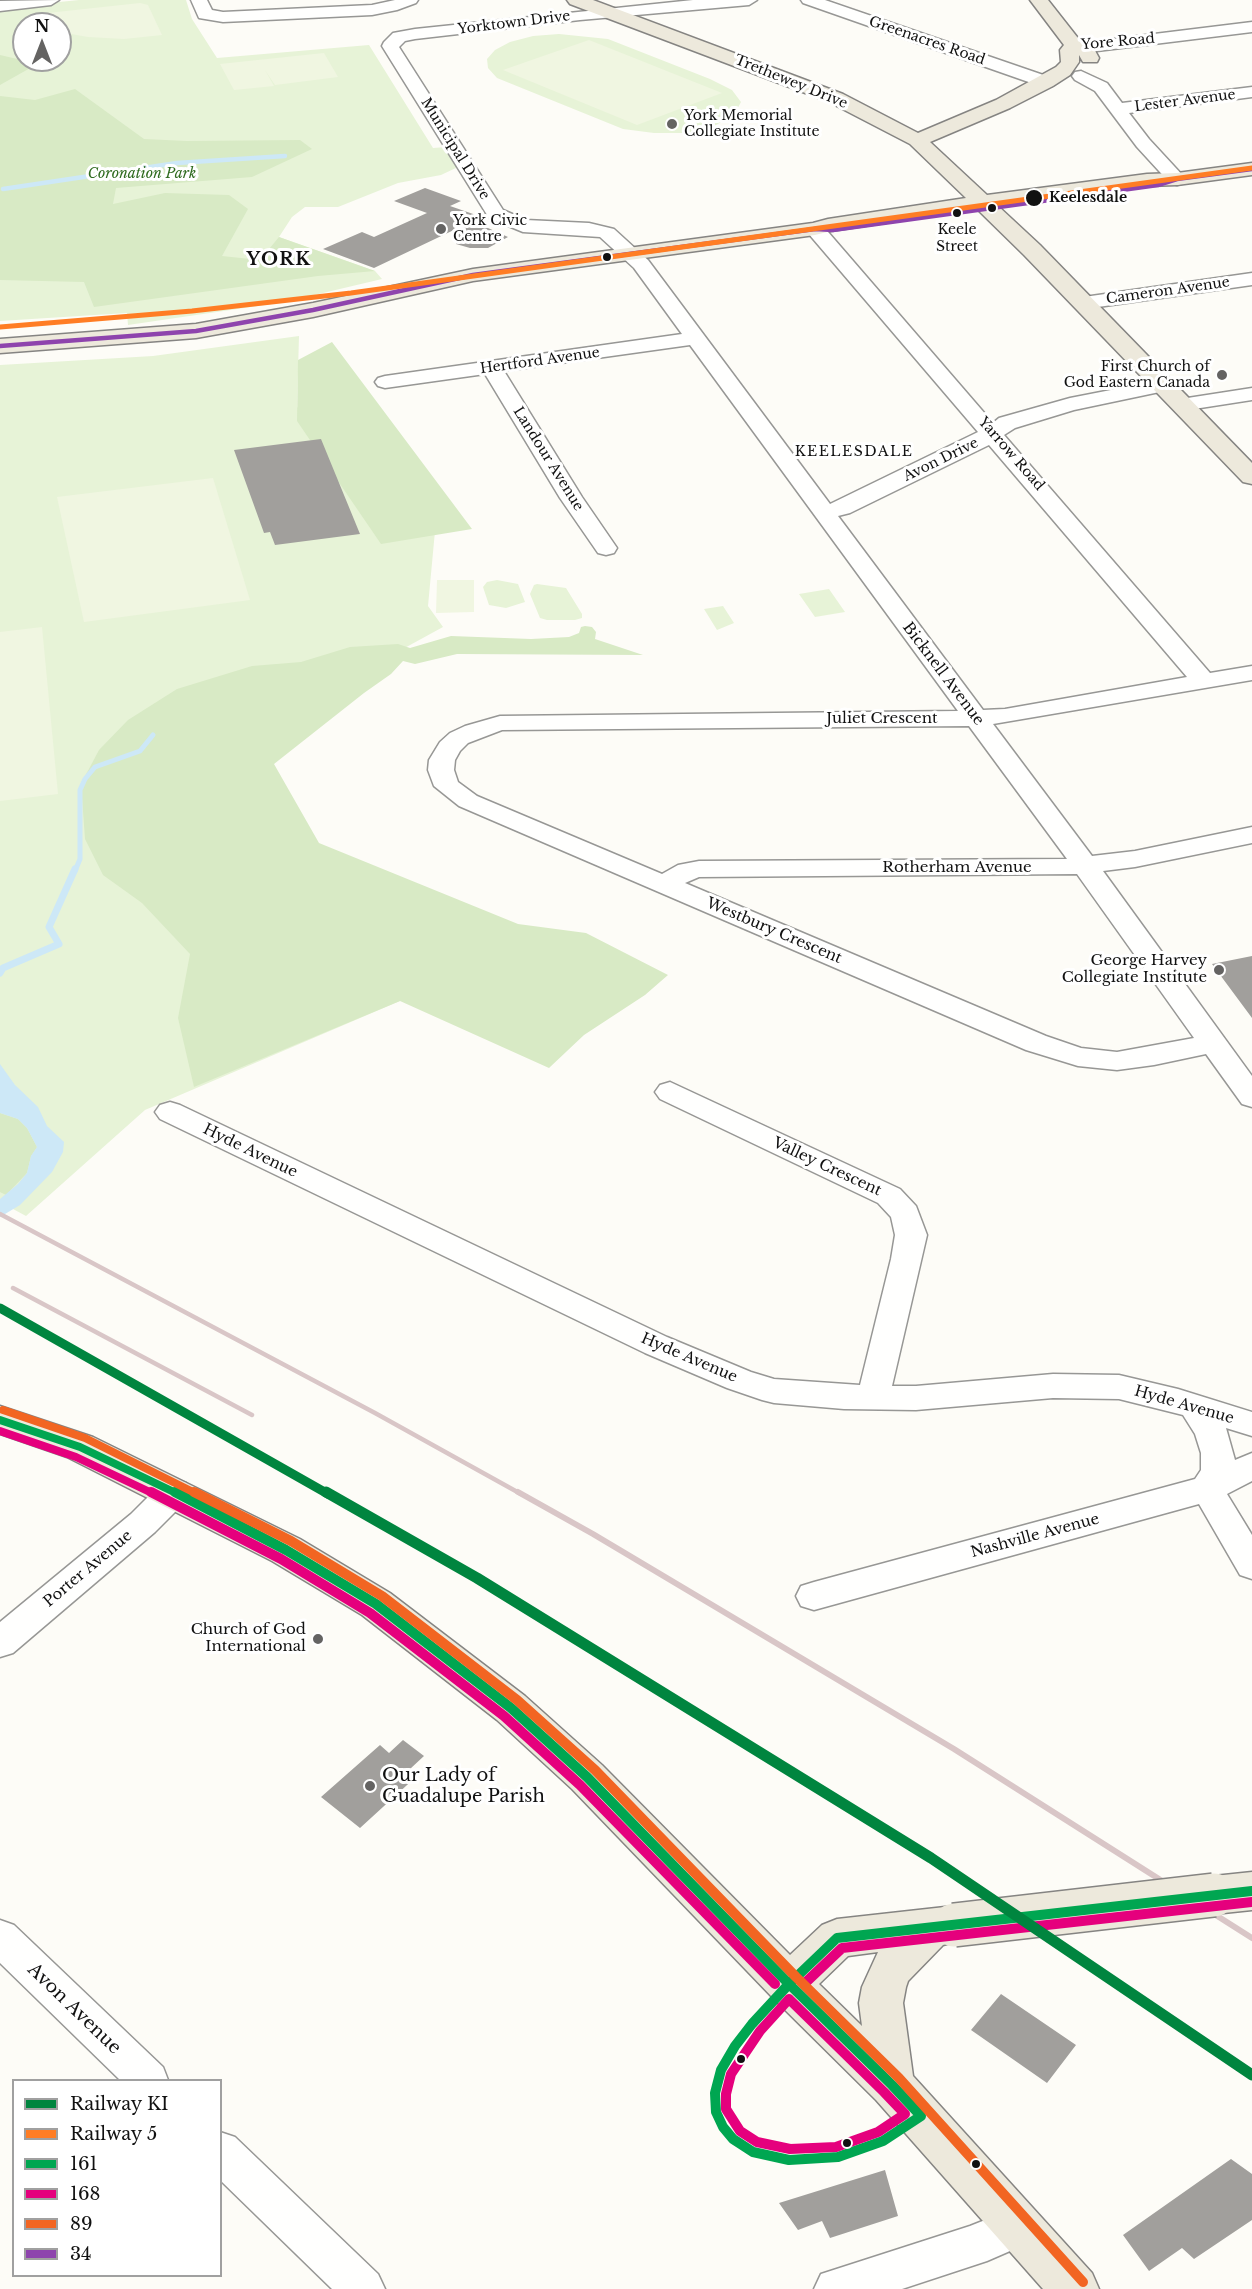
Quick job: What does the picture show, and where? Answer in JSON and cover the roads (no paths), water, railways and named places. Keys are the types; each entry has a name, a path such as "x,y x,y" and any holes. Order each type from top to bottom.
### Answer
{"main road":[{"name":"Trethewey Drive","path":"576,0 836,98 917,140 987,205"},
{"path":"1039,0 1075,61"},
{"name":"Yore Road","path":"917,140 1003,104 1046,82 1075,61"},
{"name":"Yore Road","path":"1003,104 1033,95 1075,61"},
{"path":"0,346 196,331 291,314 473,275 815,229 833,230 987,205 1158,185 1252,169"},
{"path":"987,205 1252,477"},
{"path":"0,1420 80,1447 286,1550 376,1604 511,1708 587,1777 789,1984 892,2085 1075,2289"},
{"path":"789,1984 837,1938 1233,1893"},
{"path":"892,2085 881,2003 884,1987 891,1969 942,1926"}],"street":[{"path":"0,6 51,0"},
{"path":"198,0 205,14 223,17 372,10 391,7 410,0"},
{"name":"Yorktown Drive","path":"415,34 749,0"},
{"name":"Greenacres Road","path":"809,0 1046,82"},
{"name":"Yore Road","path":"1075,61 1096,46 1252,27"},
{"name":"Municipal Drive","path":"415,34 399,37 390,46 496,214 523,226 603,232 611,235 631,254"},
{"path":"1075,61 1101,87 1143,143 1177,180"},
{"name":"Lester Avenue","path":"1118,109 1252,92"},
{"name":"Yarrow Road","path":"815,229 1204,681"},
{"name":"Bicknell Avenue","path":"631,254 825,512 1252,1097"},
{"name":"Cameron Avenue","path":"1084,303 1252,279"},
{"name":"Hertford Avenue","path":"385,382 695,338"},
{"name":"Landour Avenue","path":"492,368 575,503 606,548"},
{"name":"Avon Drive","path":"825,512 842,508 980,441 1007,423 1070,404 1162,386"},
{"path":"1180,405 1252,394"},
{"name":"Juliet Crescent","path":"509,723 1009,716 1252,673"},
{"name":"Westbury Crescent","path":"509,723 474,731 459,738 448,747 442,760 441,770 447,786 477,805 1058,1051 1085,1058 1117,1061 1154,1056 1213,1043"},
{"name":"Rotherham Avenue","path":"663,884 687,871 699,869 1053,868 1135,859 1252,835"},
{"name":"Valley Crescent","path":"670,1092 889,1196 905,1213 911,1235 907,1259 873,1398"},
{"name":"Hyde Avenue","path":"170,1112 656,1345 739,1380 774,1391 873,1398 916,1398 1042,1387 1119,1387 1252,1424"},
{"path":"1195,1407 1211,1431 1218,1453 1218,1472 1207,1489 1252,1565"},
{"name":"Nashville Avenue","path":"814,1596 1207,1489 1252,1466"},
{"name":"Porter Avenue","path":"0,1643 143,1523 174,1492"},
{"name":"Avon Avenue","path":"0,1937 147,2079"},
{"path":"222,2153 363,2289"},
{"path":"836,2289 972,2246 1018,2227"}],"water":[{"path":"0,1064 15,1085 38,1107 47,1126 64,1142 63,1152 52,1172 20,1205 0,1217 0,1199 27,1173 31,1156 37,1147 27,1128 18,1119 0,1113"}],"waterway":[{"path":"3,189 177,163 285,156"},
{"path":"75,871 80,859 80,790 85,779 95,767 140,751 153,735"},
{"path":"0,973 3,968 59,944 49,927 75,869"}],"railway":[{"path":"0,1214 375,1413 521,1494"},
{"path":"13,1288 252,1415"},
{"path":"518,1492 593,1534 954,1749 1252,1938"}],"rail line":[{"name":"5","path":"0,327 192,311 351,293 1252,168"},
{"name":"KI","path":"0,1308 477,1578 931,1858 1252,2075"}],"place":[{"name":"York Memorial Collegiate Institute","path":"672,124"},
{"name":"Keelesdale","path":"1034,198"},
{"name":"Keele Street","path":"957,213"},
{"name":"York Civic Centre","path":"441,229"},
{"name":"First Church of God Eastern Canada","path":"1222,375"},
{"name":"George Harvey Collegiate Institute","path":"1219,970"},
{"name":"Church of God International","path":"318,1639"},
{"name":"Our Lady of Guadalupe Parish","path":"370,1786"}],"district":[{"name":"YORK","path":"279,260"},
{"name":"KEELESDALE","path":"854,452"}],"park label":[{"name":"Coronation Park","path":"142,174"}]}
